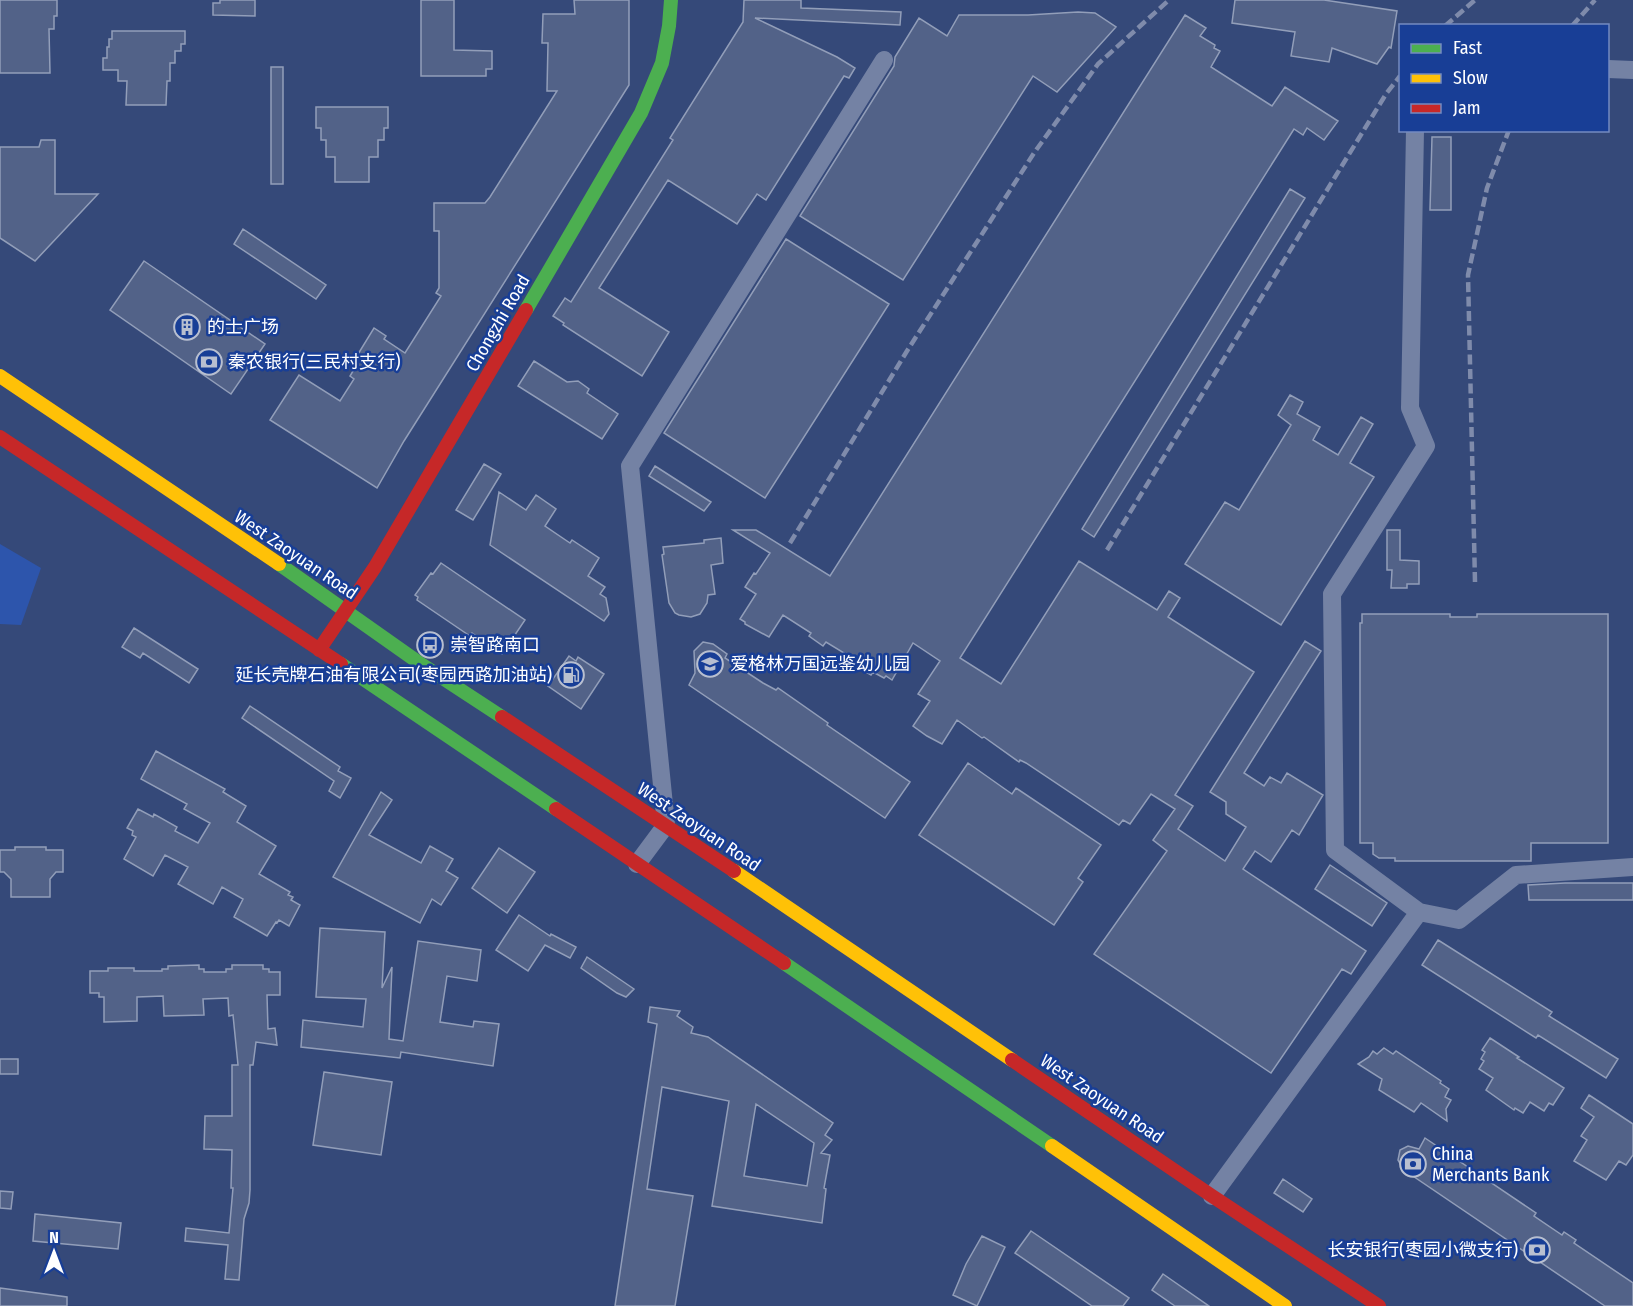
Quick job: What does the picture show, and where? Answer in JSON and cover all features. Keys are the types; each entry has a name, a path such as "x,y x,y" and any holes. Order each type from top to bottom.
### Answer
{"main road":[{"name":"Chongzhi Road","path":"319,650 346,611 436,465 640,113 662,63 671,0"},
{"name":"West Zaoyuan Road","path":"0,376 428,668 666,825 1212,1196 1379,1306"},
{"path":"0,437 637,864 1285,1306"}],"street":[{"path":"637,864 666,825 630,466 884,60"},
{"path":"1609,69 1633,70"},
{"path":"1415,132 1410,408 1426,446 1332,594 1335,850 1419,912 1460,920 1516,875 1633,867"},
{"path":"1212,1196 1419,912"}],"shaded area":[{"path":"0,544 41,568 21,625 0,624"}],"building":[{"path":"0,0 57,0 54,29 49,29 50,73 0,73"},
{"path":"220,0 255,0 255,16 213,15 213,3 220,3"},
{"path":"421,0 454,0 454,50 492,51 492,69 486,69 486,76 421,76"},
{"path":"574,0 629,0 629,85 404,441 377,488 270,420 299,375 340,401 354,379 350,376 359,361 355,359 374,328 386,336 384,339 405,353 441,296 436,293 439,288 439,231 434,231 434,203 485,203 490,197 557,91 547,91 548,43 542,43 543,14 575,14"},
{"path":"744,0 801,0 801,8 901,12 900,25 755,18 855,68 849,78 844,76 766,200 757,194 737,224 668,180 599,288 669,332 642,376 563,325 564,323 553,316 565,298 571,302 673,140 670,138 743,22"},
{"path":"1235,0 1324,0 1397,11 1391,48 1389,47 1377,64 1332,48 1329,62 1291,56 1295,32 1232,23"},
{"path":"1095,13 1116,27 1057,92 1033,76 903,280 800,216 894,66 895,57 919,18 947,36 959,15"},
{"path":"1185,15 1206,28 1200,36 1220,51 1211,67 1272,106 1285,87 1338,121 1324,140 1307,128 1303,135 1294,129 960,658 1001,684 1079,561 1157,610 1169,591 1180,598 1168,617 1254,672 1175,795 1193,806 1178,829 1225,861 1246,827 1226,814 1226,802 1210,792 1305,641 1321,651 1244,773 1264,786 1270,777 1281,783 1287,773 1323,795 1299,835 1292,830 1271,862 1255,851 1243,869 1366,951 1351,974 1342,969 1271,1073 1094,954 1167,851 1153,840 1175,809 1151,794 1130,824 1123,820 1119,825 957,720 942,744 927,736 913,726 930,701 918,694 940,661 913,643 892,680 873,672 871,675 857,667 859,662 826,642 823,646 809,636 811,633 783,615 769,637 740,619 756,594 745,587 770,553 733,530 756,530 830,576"},
{"path":"112,31 185,31 185,44 181,44 181,51 175,51 175,63 170,63 166,105 126,105 127,81 118,81 118,70 103,70 103,58 107,58 107,47 109,47 109,39 112,39"},
{"path":"271,67 283,67 283,184 271,184"},
{"path":"316,107 388,107 388,128 384,128 384,140 378,140 378,157 369,157 369,182 335,182 335,157 326,157 326,140 321,140 321,128 316,128"},
{"path":"1432,137 1451,137 1451,210 1430,210"},
{"path":"41,140 55,140 55,194 98,194 35,261 0,238 0,147 39,147"},
{"path":"1290,189 1305,198 1094,537 1082,529"},
{"path":"243,229 326,285 316,299 234,244"},
{"path":"786,239 889,304 765,498 664,433"},
{"name":"的士广场","path":"144,261 265,344 231,394 110,310"},
{"path":"534,361 567,382 578,381 589,389 587,393 618,414 602,439 518,386"},
{"path":"1290,395 1303,402 1297,414 1320,427 1313,440 1338,455 1361,417 1373,424 1350,463 1374,477 1281,625 1185,564 1225,502 1239,510 1291,425 1278,415"},
{"path":"484,464 501,474 473,520 456,510"},
{"path":"655,466 711,502 704,511 649,476"},
{"path":"499,492 526,510 536,495 556,509 545,526 570,543 572,540 599,558 588,576 605,587 600,594 606,598 609,614 604,621 490,545"},
{"path":"1387,530 1400,530 1400,560 1419,561 1419,584 1407,584 1407,588 1391,588 1392,570 1387,570"},
{"path":"721,538 723,563 711,565 715,594 708,595 707,603 700,614 691,617 675,613 669,603 662,555 664,554 663,547 704,543 704,540"},
{"path":"441,563 525,620 502,654 472,633 470,636 417,600 418,597 415,595"},
{"path":"1362,614 1450,614 1450,617 1477,617 1477,614 1608,614 1608,843 1531,843 1531,861 1395,861 1395,858 1379,858 1373,854 1373,843 1360,843 1360,623 1362,623"},
{"path":"134,628 198,669 189,683 143,653 140,658 122,647"},
{"path":"703,642 713,644 727,654 725,658 763,683 776,690 778,688 910,782 885,818 689,685 695,673 694,651"},
{"path":"569,656 576,661 578,657 604,674 581,709 548,686"},
{"path":"250,706 340,767 338,771 351,778 340,798 329,791 334,781 242,718"},
{"path":"156,751 225,789 223,792 246,806 237,822 276,846 259,874 290,892 288,895 293,897 291,900 300,905 289,926 279,920 267,936 234,917 243,899 222,887 213,904 178,884 188,867 165,855 153,876 124,859 136,837 132,835 133,831 127,828 138,809 153,817 154,814 177,827 175,831 198,843 210,823 184,809 187,804 141,779"},
{"path":"968,763 1012,794 1016,788 1101,845 1078,878 1083,882 1054,925 919,835"},
{"path":"381,792 392,800 369,835 421,863 430,846 453,859 446,871 458,878 441,905 432,899 420,923 333,877"},
{"path":"15,847 46,847 46,850 63,850 63,872 56,872 50,879 50,897 11,897 11,879 4,872 0,872 0,850 15,850"},
{"path":"499,848 535,872 507,913 472,888"},
{"path":"1330,865 1387,903 1372,926 1315,889"},
{"path":"1633,883 1633,900 1529,900 1528,885"},
{"path":"519,915 550,936 551,934 576,947 570,958 545,945 528,971 496,950"},
{"path":"320,928 385,932 382,988 392,967 389,1039 403,1041 418,941 481,950 477,981 447,976 440,1022 473,1027 474,1021 499,1024 493,1066 401,1052 400,1058 301,1047 303,1020 363,1027 366,999 316,997"},
{"path":"1438,940 1552,1012 1549,1016 1618,1059 1606,1078 1538,1035 1536,1038 1422,965"},
{"path":"587,957 634,989 626,997 617,993 581,968"},
{"path":"199,965 199,969 204,969 204,972 226,972 226,969 232,969 232,965 263,965 263,969 269,969 269,972 280,972 280,995 267,995 268,1029 275,1028 277,1045 256,1042 253,1065 250,1065 250,1190 244,1219 239,1280 225,1279 228,1245 185,1241 186,1228 229,1233 233,1188 231,1188 232,1150 204,1149 205,1116 232,1116 232,1065 238,1065 233,1015 229,1016 228,998 203,999 204,1015 164,1016 163,996 137,997 137,1021 104,1022 104,997 99,997 99,993 90,993 90,971 134,968 134,971 162,971 162,969 168,969 168,966"},
{"path":"650,1007 680,1011 677,1016 693,1027 691,1033 708,1037 833,1123 825,1135 832,1140 821,1153 830,1155 824,1188 826,1189 822,1223 712,1206 729,1101 662,1087 647,1189 693,1196 675,1306 615,1306 657,1024 648,1022","holes":["756,1104 814,1143 807,1186 744,1176"]},
{"path":"1490,1038 1564,1088 1553,1105 1549,1103 1544,1111 1530,1102 1523,1113 1515,1108 1514,1110 1486,1090 1493,1078 1479,1069 1484,1061 1481,1059 1485,1052 1482,1050"},
{"path":"1384,1048 1393,1054 1396,1051 1441,1081 1440,1083 1449,1089 1445,1097 1451,1100 1446,1109 1447,1121 1421,1103 1414,1112 1379,1090 1382,1079 1358,1064 1369,1057 1373,1051 1377,1054"},
{"path":"0,1059 18,1059 18,1074 0,1074"},
{"path":"324,1072 392,1082 381,1155 313,1145"},
{"path":"1589,1095 1633,1124 1633,1155 1626,1165 1619,1161 1606,1180 1574,1161 1587,1140 1581,1136 1594,1117 1581,1108"},
{"path":"1425,1138 1536,1213 1534,1216 1562,1235 1564,1232 1576,1240 1574,1243 1633,1283 1633,1306 1605,1306 1404,1170 1398,1160 1400,1150 1408,1146 1419,1149"},
{"path":"1283,1179 1312,1199 1303,1212 1274,1193"},
{"path":"0,1191 13,1192 11,1209 0,1208"},
{"path":"35,1214 121,1223 118,1249 33,1241"},
{"path":"1031,1231 1129,1298 1123,1306 1092,1306 1015,1253"},
{"path":"982,1236 1005,1247 977,1306 953,1295 966,1264"},
{"path":"1163,1274 1209,1306 1175,1306 1152,1290"},
{"path":"0,1288 67,1297 67,1306 0,1306"}],"railway":[{"path":"790,543 907,351 1034,153 1098,64 1169,0"},
{"path":"1447,24 1475,0"},
{"path":"1574,24 1595,0"},
{"path":"1107,550 1386,94 1399,77"},
{"path":"1475,582 1468,275 1487,188 1508,132"}],"traffic: fast":[{"path":"526,310 641,113 662,63 671,0"},
{"path":"279,564 418,662 502,717"},
{"path":"341,664 556,809"},
{"path":"784,963 1052,1146"}],"traffic: slow":[{"path":"0,376 279,564"},
{"path":"734,871 1012,1060"},
{"path":"1052,1146 1285,1306"}],"traffic: jam":[{"path":"319,650 375,567 526,310"},
{"path":"0,437 341,664"},
{"path":"502,717 734,871"},
{"path":"556,809 784,963"},
{"path":"1012,1060 1379,1306"}],"place":[{"name":"的士广场","path":"187,327"},
{"name":"秦农银行(三民村支行)","path":"209,362"},
{"name":"崇智路南口","path":"430,645"},
{"name":"爱格林万国远鉴幼儿园","path":"710,664"},
{"name":"延长壳牌石油有限公司(枣园西路加油站)","path":"571,675"},
{"name":"China Merchants Bank","path":"1413,1164"},
{"name":"长安银行(枣园小微支行)","path":"1537,1250"}]}
